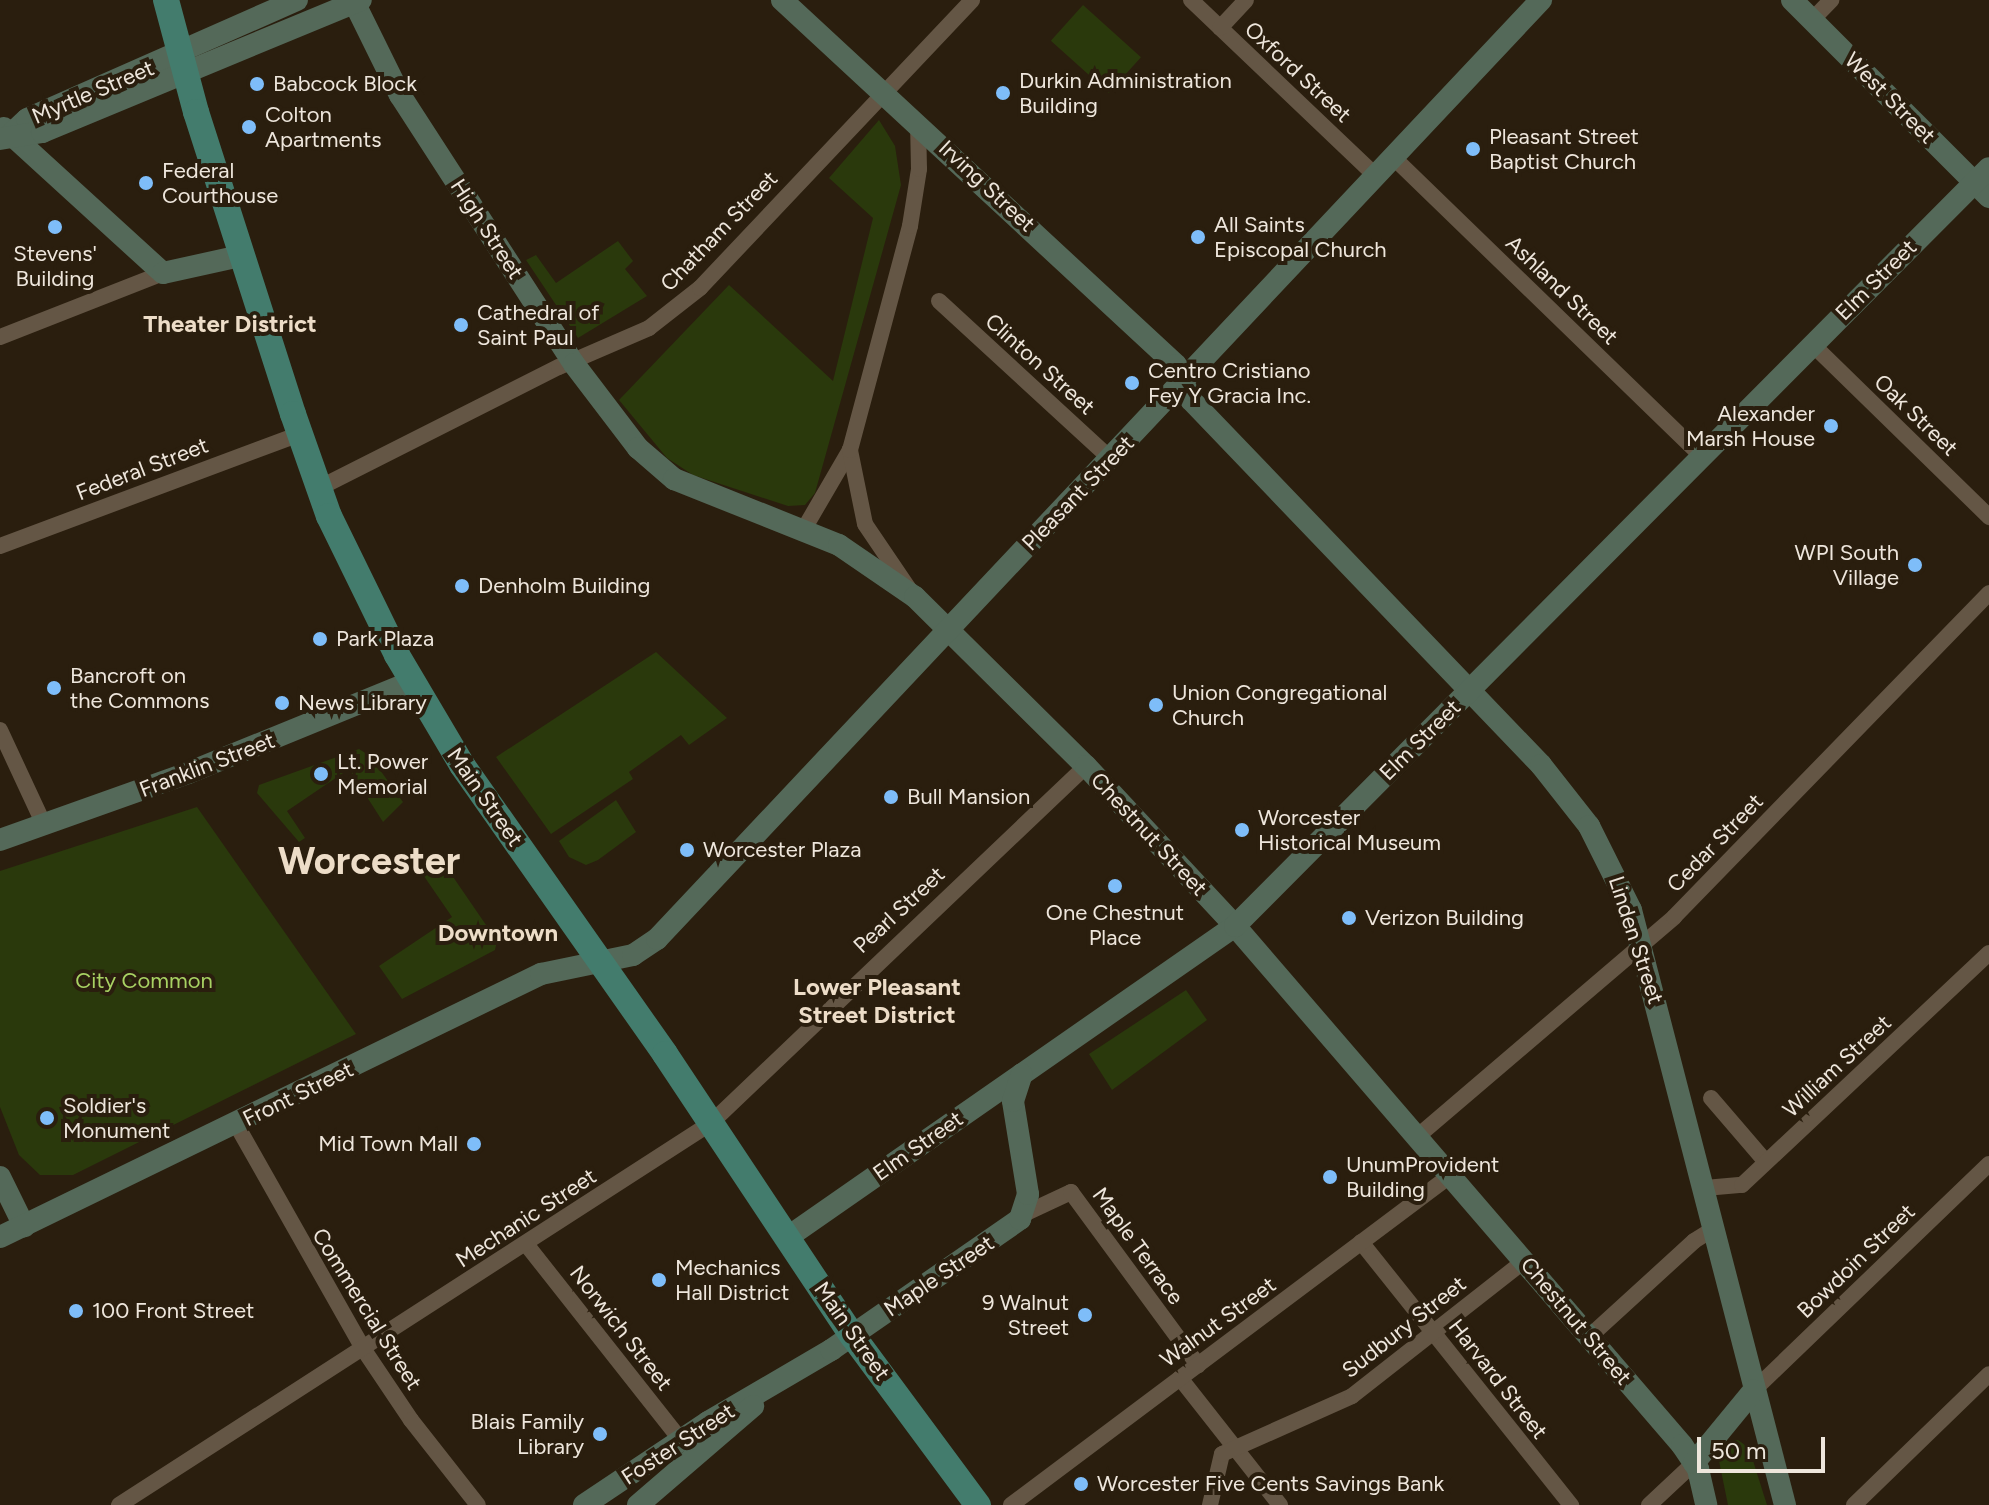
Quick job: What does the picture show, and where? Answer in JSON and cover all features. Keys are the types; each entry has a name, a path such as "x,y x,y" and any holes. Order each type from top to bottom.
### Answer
{"main road":[{"name":"Main Street","path":"166,0 240,256 319,488 411,682 462,765 711,1123 852,1335 978,1505"},
{"path":"183,64 297,0"},
{"name":"Irving Street","path":"782,0 1176,365 1184,379"},
{"name":"Pleasant Street","path":"599,960 633,955 667,931 1541,0"},
{"name":"West Street","path":"1792,0 1984,182"},
{"path":"183,64 356,1"},
{"name":"High Street","path":"356,1 400,95 574,364 638,448 674,479 804,529 880,568 915,597"},
{"name":"Myrtle Street","path":"3,133 27,119 183,64"},
{"path":"3,133 163,273 240,256"},
{"name":"Elm Street","path":"788,1237 1235,926 1700,454 1984,182"},
{"name":"Linden Street","path":"1184,379 1191,400 1469,690 1589,826 1617,877 1640,945 1785,1505"},
{"name":"Chestnut Street","path":"915,597 1086,766 1235,926 1700,1464"},
{"name":"Franklin Street","path":"0,840 411,682"},
{"name":"Front Street","path":"0,1237 541,974 599,960"},
{"path":"1022,1074 1013,1106 1028,1194 1024,1214"},
{"path":"0,1177 24,1226"},
{"name":"Maple Street","path":"852,1335 1024,1214"},
{"name":"Foster Street","path":"584,1505 681,1440 774,1386 852,1335"},
{"name":"Foster Street","path":"645,1503 774,1386"},
{"path":"1706,1505 1700,1464 1721,1429 1754,1390"},
{"path":"1721,1429 1743,1425 1768,1444"}],"street":[{"name":"Chatham Street","path":"319,488 649,328 700,288 972,0"},
{"name":"Oxford Street","path":"1191,0 1375,175"},
{"path":"1220,28 1246,0"},
{"path":"1812,20 1831,0"},
{"name":"Chestnut Street","path":"915,597 865,524 850,450 910,226 919,169 918,123"},
{"name":"Ashland Street","path":"1393,157 1700,454"},
{"path":"0,337 163,273"},
{"name":"Clinton Street","path":"939,301 1111,459"},
{"name":"Oak Street","path":"1812,344 1989,517"},
{"name":"Federal Street","path":"0,546 300,434"},
{"path":"804,529 850,450"},
{"name":"Cedar Street","path":"1418,1136 1640,945 1989,593"},
{"path":"0,730 44,825"},
{"name":"Pearl Street","path":"711,1123 1086,766"},
{"name":"William Street","path":"1705,1188 1742,1185 1989,953"},
{"path":"1711,1098 1766,1162"},
{"name":"Mechanic Street","path":"119,1505 364,1350 711,1123"},
{"name":"Commercial Street","path":"236,1124 364,1350 418,1430 478,1505"},
{"name":"Bowdoin Street","path":"1754,1390 1989,1164"},
{"name":"Walnut Street","path":"1011,1505 1451,1175"},
{"name":"Maple Street","path":"1024,1214 1071,1192"},
{"name":"Maple Terrace","path":"1071,1192 1198,1365"},
{"path":"1589,1337 1675,1256 1715,1228"},
{"name":"Harvard Street","path":"1361,1242 1571,1505"},
{"name":"Norwich Street","path":"526,1244 681,1440"},
{"name":"Sudbury Street","path":"1233,1448 1352,1396 1524,1261"},
{"path":"1854,1505 1989,1374"},
{"path":"1180,1378 1280,1505"},
{"path":"1210,1505 1222,1454 1233,1448"},
{"path":"1649,1505 1700,1464"}],"green space":[{"path":"1083,5 1141,57 1109,93 1051,41"},
{"path":"879,120 895,146 901,185 815,493 805,505 788,506 693,475 667,458 619,400 729,285 833,381 873,218 829,178"},
{"path":"618,241 633,261 625,269 647,296 578,338 526,260 536,255 556,283"},
{"path":"656,652 727,718 689,745 681,735 629,772 633,779 551,834 496,757"},
{"path":"359,749 370,756 403,802 383,822 349,769 287,811 305,838 299,842 257,793 259,785"},
{"path":"616,800 636,832 598,860 586,865 569,857 559,841"},
{"name":"City Common","path":"197,807 356,1034 73,1175 40,1175 19,1155 0,1107 0,871"},
{"path":"436,852 497,941 495,950 402,999 379,966 452,917 417,866"},
{"path":"1186,990 1207,1020 1112,1090 1089,1054"},
{"path":"1738,1440 1749,1448 1767,1505 1728,1505 1718,1456 1727,1442"}],"place":[{"name":"Babcock Block","path":"257,84"},
{"name":"Durkin Administration Building","path":"1003,93"},
{"name":"Colton Apartments","path":"249,127"},
{"name":"Pleasant Street Baptist Church","path":"1473,149"},
{"name":"Federal Courthouse","path":"146,183"},
{"name":"Stevens' Building","path":"55,227"},
{"name":"All Saints Episcopal Church","path":"1198,237"},
{"name":"Cathedral of Saint Paul","path":"461,325"},
{"name":"Centro Cristiano Fey Y Gracia Inc.","path":"1132,383"},
{"name":"Alexander Marsh House","path":"1831,426"},
{"name":"WPI South Village","path":"1915,565"},
{"name":"Denholm Building","path":"462,586"},
{"name":"Park Plaza","path":"320,639"},
{"name":"Bancroft on the Commons","path":"54,688"},
{"name":"News Library","path":"282,703"},
{"name":"Union Congregational Church","path":"1156,705"},
{"name":"Lt. Power Memorial","path":"321,774"},
{"name":"Bull Mansion","path":"891,797"},
{"name":"Worcester Historical Museum","path":"1242,830"},
{"name":"Worcester Plaza","path":"687,850"},
{"name":"One Chestnut Place","path":"1115,886"},
{"name":"Verizon Building","path":"1349,918"},
{"name":"Soldier's Monument","path":"47,1118"},
{"name":"Mid Town Mall","path":"474,1144"},
{"name":"UnumProvident Building","path":"1330,1177"},
{"name":"Mechanics Hall District","path":"659,1280"},
{"name":"100 Front Street","path":"76,1311"},
{"name":"9 Walnut Street","path":"1085,1315"},
{"name":"Blais Family Library","path":"600,1434"},
{"name":"Worcester Five Cents Savings Bank","path":"1081,1484"}],"district":[{"name":"Theater District","path":"230,324"},
{"name":"Worcester","path":"369,862"},
{"name":"Downtown","path":"498,933"},
{"name":"Lower Pleasant Street District","path":"877,1001"}]}
